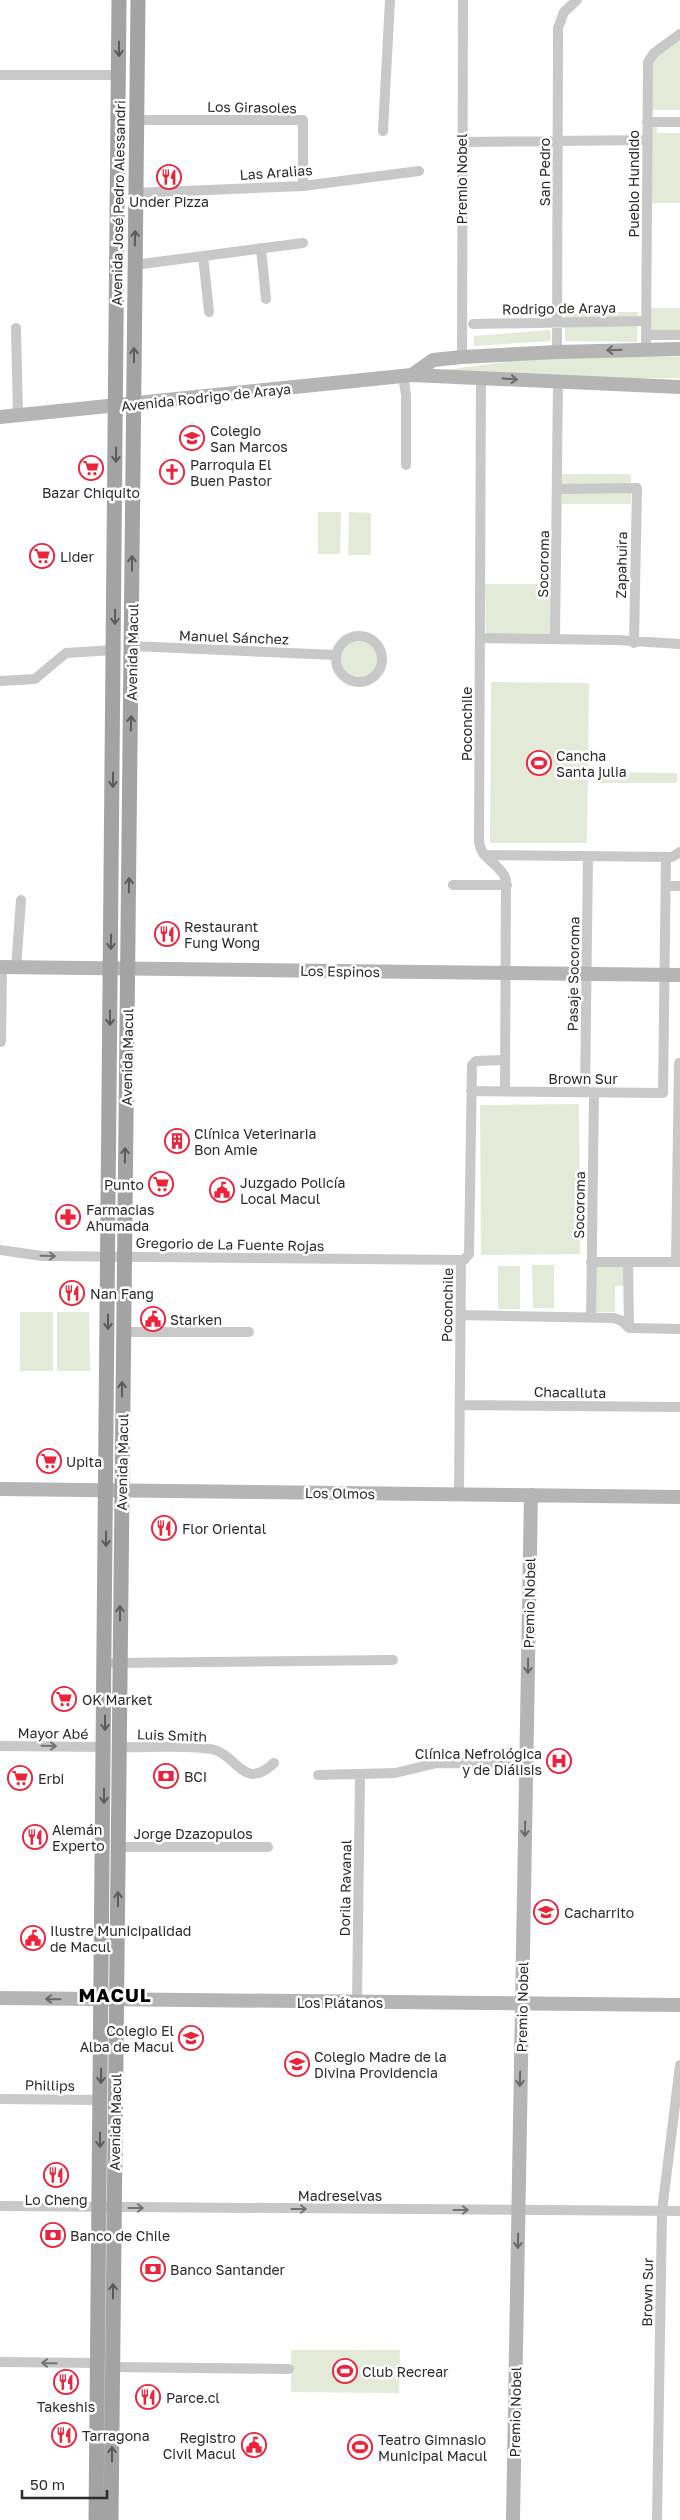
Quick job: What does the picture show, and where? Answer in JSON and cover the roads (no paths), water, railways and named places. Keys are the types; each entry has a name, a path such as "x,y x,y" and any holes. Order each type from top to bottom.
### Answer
{"main road":[{"name":"Avenida José Pedro Alessandri","path":"117,406 119,0"},
{"name":"Avenida José Pedro Alessandri","path":"134,404 138,0"},
{"name":"Avenida Macul","path":"114,1490 123,1332 116,1256 128,969 134,404"},
{"name":"Avenida Macul","path":"96,2520 105,2365 113,1663 116,1256 111,969 117,406"},
{"name":"Avenida Macul","path":"107,2207 100,2100 109,2000 118,1847 112,1747"},
{"name":"Avenida Macul","path":"105,2365 111,2520"}],"street":[{"path":"383,131 390,0"},
{"name":"Premio Nobel","path":"462,357 463,0"},
{"name":"San Pedro","path":"557,352 559,22 564,12 577,0"},
{"name":"Pueblo Hundido","path":"646,349 648,62 651,56 680,34"},
{"path":"0,75 119,75"},
{"name":"Los Girasoles","path":"137,120 303,120 303,186"},
{"path":"647,122 680,122"},
{"path":"462,142 647,140"},
{"name":"Las Aralias","path":"135,193 303,186 419,171"},
{"path":"134,265 302,243"},
{"path":"261,248 266,299"},
{"path":"203,256 209,312"},
{"name":"Rodrigo de Araya","path":"473,324 558,321 646,321"},
{"path":"16,328 18,415"},
{"path":"646,335 680,335"},
{"name":"Avenida Rodrigo de Araya","path":"408,375 433,360 462,357 557,352 680,349"},
{"path":"406,465 406,395 408,375"},
{"name":"Avenida Rodrigo de Araya","path":"0,417 408,375 680,387"},
{"name":"Poconchile","path":"481,377 479,841 484,855"},
{"name":"Socoroma","path":"556,639 558,382"},
{"name":"Zapahuira","path":"557,489 636,488 634,643"},
{"path":"353,636 362,636 378,644 383,662 380,671 374,678 366,682 356,683 340,674 336,666 336,655 344,641 353,636"},
{"path":"480,638 617,640 634,643 680,644"},
{"name":"Manuel Sánchez","path":"132,646 336,655"},
{"path":"0,681 35,679 66,653 114,650"},
{"path":"484,855 675,857 680,852"},
{"path":"484,855 503,872 506,885 505,1092"},
{"name":"Pasaje Socoroma","path":"588,856 586,974 589,1092"},
{"name":"Brown Sur","path":"472,1091 663,1093 666,857"},
{"path":"454,885 506,885"},
{"path":"666,886 680,886"},
{"path":"16,968 21,900"},
{"path":"1,968 1,1042"},
{"name":"Los Espinos","path":"1,968 680,975"},
{"name":"Poconchile","path":"459,1494 461,1261 467,1259 469,1254 473,1062 505,1060"},
{"path":"592,1262 678,1262 680,1063 664,1063"},
{"name":"Socoroma","path":"589,1092 591,1318"},
{"name":"Gregorio de La Fuente Rojas","path":"0,1250 42,1256 461,1261"},
{"path":"628,1262 628,1328"},
{"path":"461,1314 618,1319 628,1328 680,1329"},
{"path":"123,1332 250,1332"},
{"name":"Chacalluta","path":"460,1405 680,1407"},
{"name":"Los Olmos","path":"0,1489 680,1497"},
{"name":"Premio Nobel","path":"513,2520 530,1495"},
{"path":"113,1663 393,1660"},
{"name":"Mayor Abé","path":"0,1746 112,1747"},
{"name":"Luis Smith","path":"112,1747 212,1750 223,1754 246,1772 256,1773 266,1771 274,1763"},
{"path":"318,1775 395,1773 437,1763 526,1764"},
{"name":"Dorila Ravanal","path":"357,2002 360,1775"},
{"name":"Jorge Dzazopulos","path":"118,1847 268,1847"},
{"name":"Los Plátanos","path":"0,1998 680,2005"},
{"name":"Brown Sur","path":"657,2520 662,2211 680,2065"},
{"name":"Phillips","path":"0,2099 100,2100"},
{"name":"Madreselvas","path":"0,2206 680,2211"},
{"path":"0,2362 288,2369"}],"place":[{"name":"Under Pizza","path":"169,177"},
{"name":"Colegio San Marcos","path":"192,438"},
{"name":"Bazar Chiquito","path":"91,468"},
{"name":"Parroquia El Buen Pastor","path":"172,472"},
{"name":"Lider","path":"42,556"},
{"name":"Cancha Santa julia","path":"539,763"},
{"name":"Restaurant Fung Wong","path":"167,934"},
{"name":"Clínica Veterinaria Bon Amie","path":"177,1141"},
{"name":"Punto","path":"161,1184"},
{"name":"Juzgado Policía Local Macul","path":"222,1190"},
{"name":"Farmacias Ahumada","path":"68,1217"},
{"name":"Nan Fang","path":"72,1293"},
{"name":"Starken","path":"153,1319"},
{"name":"Upita","path":"49,1461"},
{"name":"Flor Oriental","path":"164,1528"},
{"name":"OK Market","path":"64,1699"},
{"name":"Clínica Nefrológica y de Diálisis","path":"559,1761"},
{"name":"BCI","path":"166,1776"},
{"name":"Erbi","path":"20,1778"},
{"name":"Alemán Experto","path":"35,1837"},
{"name":"Cacharrito","path":"546,1912"},
{"name":"Ilustre Municipalidad de Macul","path":"33,1938"},
{"name":"Colegio El Alba de Macul","path":"191,2038"},
{"name":"Colegio Madre de la Divina Providencia","path":"297,2064"},
{"name":"Lo Cheng","path":"56,2175"},
{"name":"Banco de Chile","path":"53,2235"},
{"name":"Banco Santander","path":"153,2269"},
{"name":"Club Recrear","path":"345,2371"},
{"name":"Takeshis","path":"66,2382"},
{"name":"Parce.cl","path":"148,2397"},
{"name":"Tarragona","path":"64,2435"},
{"name":"Registro Civil Macul","path":"254,2445"},
{"name":"Teatro Gimnasio Municipal Macul","path":"360,2447"}],"district":[{"name":"MACUL","path":"115,1994"}]}
